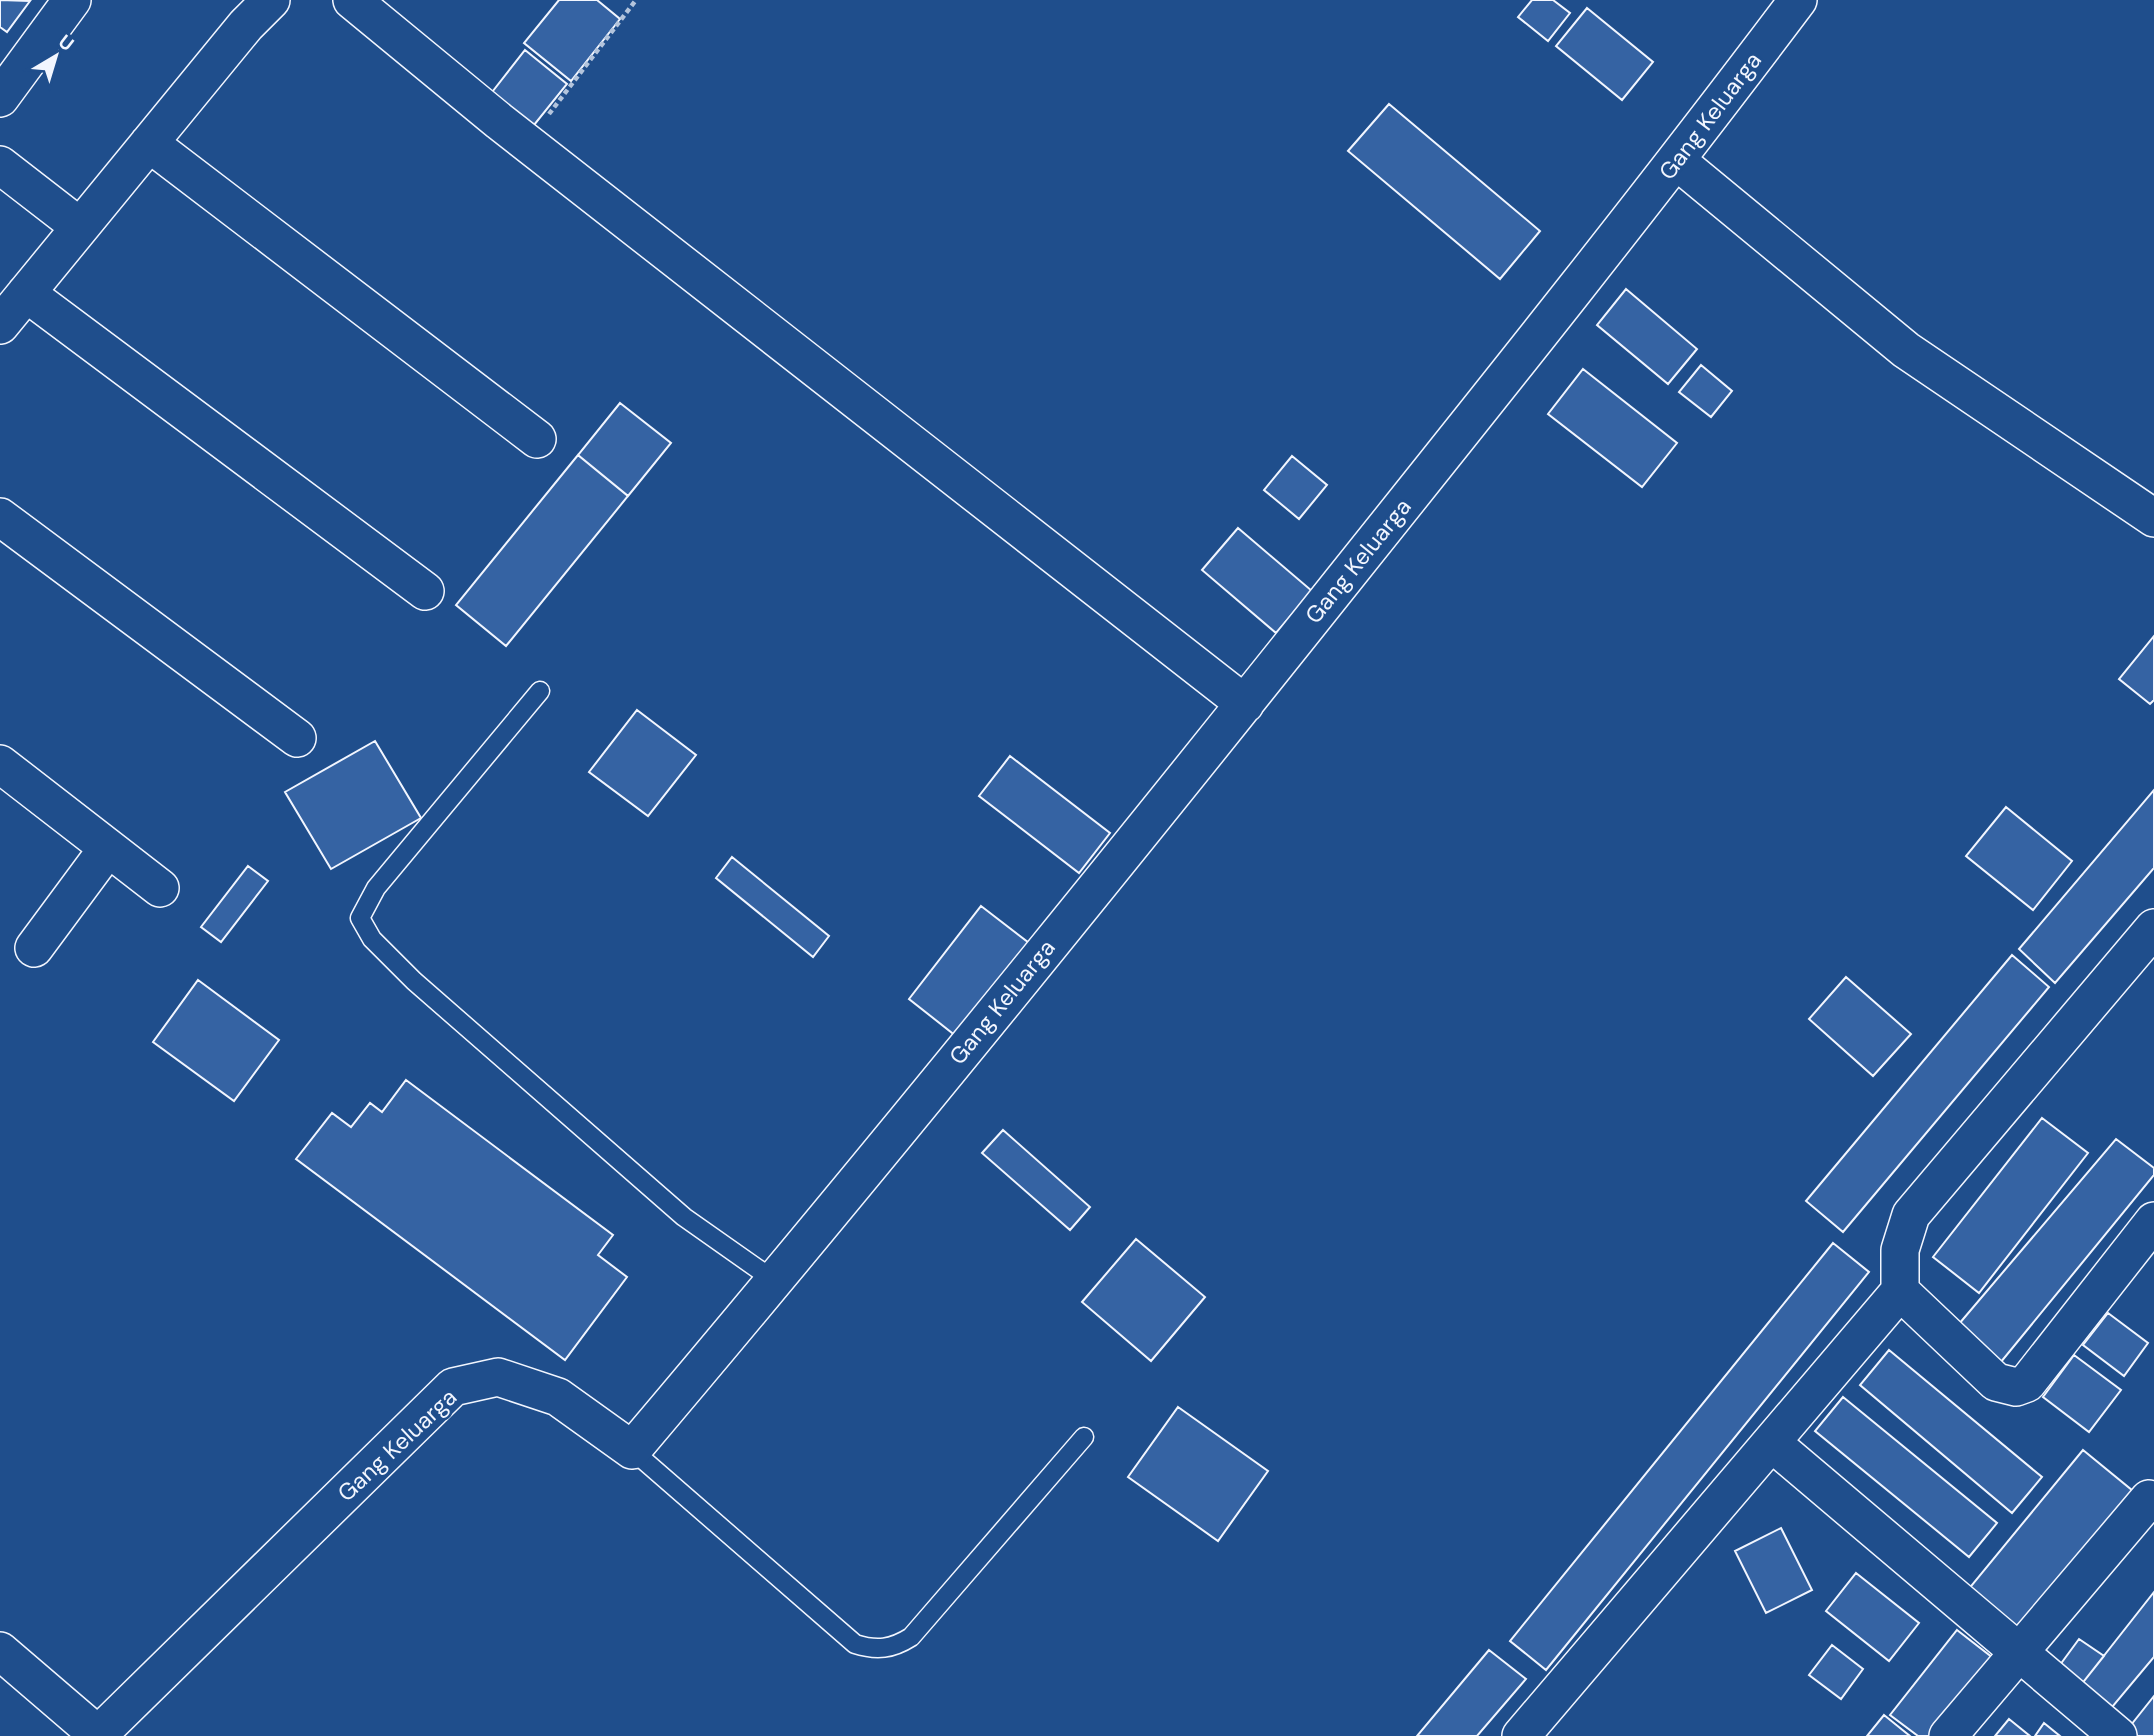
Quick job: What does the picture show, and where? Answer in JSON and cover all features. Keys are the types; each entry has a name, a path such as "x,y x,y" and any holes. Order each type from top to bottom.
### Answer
{"street":[{"path":"0,98 72,0"},
{"path":"0,325 246,25 271,0"},
{"path":"352,0 528,143 1245,704"},
{"name":"Gang Keluarga","path":"97,1735 453,1387 498,1377 558,1397 632,1450 775,1281 1245,704 1677,161 1798,0"},
{"path":"149,144 537,439"},
{"path":"1677,161 1906,350 2154,518"},
{"path":"0,165 80,227"},
{"path":"26,293 425,591"},
{"path":"0,517 297,738"},
{"path":"0,764 160,888"},
{"path":"34,948 108,848"},
{"path":"1521,1736 1900,1291 1900,1251 1912,1215 2154,928"},
{"path":"1900,1291 1996,1382 2016,1387 2026,1383 2154,1221"},
{"path":"1772,1443 2118,1736"},
{"path":"1948,1736 2149,1499"},
{"path":"0,1651 97,1735"}],"lane":[{"path":"540,691 376,888 360,918 372,939 414,981 559,1108 684,1217 775,1281"},
{"path":"632,1450 855,1644 874,1650 896,1647 911,1637 1084,1437"}],"path":[{"path":"528,143 636,0"}],"building":[{"path":"0,0 30,1 7,32 0,27"},
{"path":"559,0 597,0 620,19 571,81 524,43"},
{"path":"1532,0 1553,0 1570,13 1548,41 1518,17"},
{"path":"1587,8 1653,62 1622,100 1556,46"},
{"path":"525,50 567,84 530,130 489,96"},
{"path":"1389,104 1540,231 1500,279 1348,151"},
{"path":"1626,289 1697,349 1668,384 1597,325"},
{"path":"1701,365 1732,391 1711,417 1679,392"},
{"path":"1583,369 1677,443 1642,487 1548,414"},
{"path":"620,403 671,443 628,496 578,455"},
{"path":"578,455 628,496 506,646 456,605"},
{"path":"1292,456 1327,485 1299,519 1264,490"},
{"path":"1238,528 1312,591 1276,633 1202,570"},
{"path":"2154,636 2154,700 2150,704 2119,679"},
{"path":"637,710 696,755 648,816 589,772"},
{"path":"375,741 421,818 331,869 285,792"},
{"path":"1010,756 1110,833 1079,873 979,796"},
{"path":"2154,790 2154,868 2055,983 2019,949"},
{"path":"2006,807 2072,861 2033,910 1966,856"},
{"path":"732,857 829,936 813,957 716,878"},
{"path":"248,866 268,881 221,942 201,927"},
{"path":"981,906 1033,946 961,1040 909,999"},
{"path":"2012,955 2049,987 1843,1232 1806,1201"},
{"path":"1846,977 1911,1034 1873,1076 1809,1019"},
{"path":"198,980 279,1040 234,1101 153,1042"},
{"path":"406,1080 613,1235 598,1255 627,1277 565,1360 296,1159 332,1113 351,1127 370,1103 382,1112"},
{"path":"2042,1118 2088,1153 1979,1293 1933,1257"},
{"path":"1003,1130 1090,1207 1070,1230 982,1153"},
{"path":"2116,1139 2154,1168 2154,1175 1996,1368 1953,1331"},
{"path":"1136,1239 1205,1297 1151,1361 1082,1302"},
{"path":"1833,1243 1869,1272 1546,1670 1510,1641"},
{"path":"2108,1313 2148,1343 2124,1376 2083,1345"},
{"path":"1889,1350 2042,1477 2012,1513 1860,1385"},
{"path":"2074,1355 2121,1390 2089,1432 2043,1397"},
{"path":"1843,1397 1997,1523 1969,1557 1815,1431"},
{"path":"1178,1407 1268,1471 1218,1541 1128,1477"},
{"path":"2083,1450 2133,1491 2018,1632 1967,1591"},
{"path":"1781,1528 1812,1590 1766,1613 1735,1551"},
{"path":"1856,1573 1919,1623 1889,1661 1826,1611"},
{"path":"2154,1592 2154,1657 2108,1712 2077,1690"},
{"path":"1957,1630 1993,1658 1933,1736 1918,1736 1890,1715"},
{"path":"2079,1639 2104,1656 2080,1686 2057,1669"},
{"path":"1832,1645 1863,1669 1841,1699 1809,1675"},
{"path":"1489,1650 1526,1679 1477,1736 1417,1736"},
{"path":"2154,1696 2154,1736 2135,1736 2127,1730"},
{"path":"1884,1715 1910,1736 1867,1736"},
{"path":"2009,1719 2030,1736 1995,1736"},
{"path":"2044,1723 2060,1736 2035,1736"}]}
